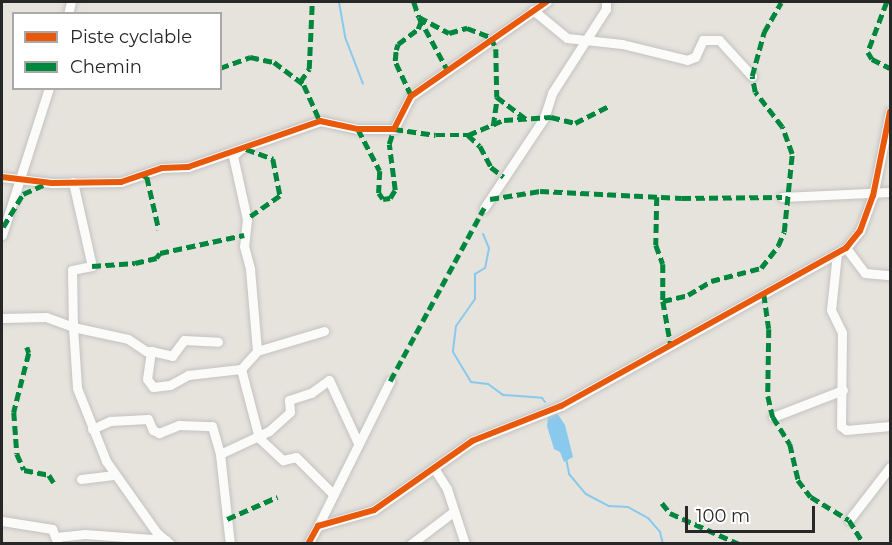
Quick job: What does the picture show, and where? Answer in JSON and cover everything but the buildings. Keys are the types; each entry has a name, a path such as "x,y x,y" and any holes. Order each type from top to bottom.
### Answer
{"street":[{"path":"2,177 18,180 121,182 162,168 188,167 320,121 358,129 394,129 411,96 546,2"},
{"path":"484,208 544,118 552,93 604,14 606,2"},
{"path":"533,10 567,38 622,44 687,60 695,57 703,40 723,41 752,76"},
{"path":"2,235 48,90"},
{"path":"318,526 374,510 472,441 561,406 842,251 860,231 874,192 891,112"},
{"path":"241,148 233,156 247,219 244,246 250,269 257,351"},
{"path":"73,182 92,266 72,270 77,388 92,429 115,475 168,542"},
{"path":"782,197 891,192"},
{"path":"842,251 866,273 891,275"},
{"path":"842,251 831,310 842,333 843,429 891,426"},
{"path":"2,318 46,317 73,327 128,339 146,351 172,356 184,340 218,342"},
{"path":"151,351 147,379 153,387 170,386 188,375 241,369 257,351 324,331"},
{"path":"241,369 259,438 284,460 296,457 333,494"},
{"path":"220,454 259,438 290,412 289,400 311,393 330,380 358,443"},
{"path":"308,543 390,381"},
{"path":"773,417 843,390"},
{"path":"92,429 110,421 148,419 155,432 159,433 179,425 205,423 214,430 220,454 230,543"},
{"path":"849,519 891,467"},
{"path":"434,468 447,489 465,543"},
{"path":"81,479 115,475"},
{"path":"411,543 453,512"},
{"path":"2,521 52,529 57,540 85,534 168,542"}],"water":[{"path":"557,413 565,425 573,457 564,462 560,452 554,449 547,426 548,417"}],"waterway":[{"path":"339,2 345,37 363,84"},
{"path":"483,234 489,248 485,268 475,274 475,299 456,326 453,352 471,382 488,384 503,395 542,398 545,402"},
{"path":"566,458 569,474 586,494 609,506 628,507 648,518 660,532 663,544"}],"marked path":[{"path":"300,82 309,69 312,2"},
{"path":"414,2 419,17 449,33 467,28 491,37 496,49 497,97 528,120"},
{"path":"663,301 688,295 711,281 761,268 778,246 784,232 792,154 782,127 755,92 752,76 764,32 781,2"},
{"path":"887,2 868,52 872,59 890,68"},
{"path":"419,17 447,69"},
{"path":"411,96 395,61 396,50 398,44 418,29 421,21"},
{"path":"222,67 250,57 274,62 304,85 320,121"},
{"path":"493,126 497,97"},
{"path":"358,129 380,171 379,193 383,199 390,198 395,190 389,144 394,129 436,135 468,135 504,120 551,117 575,123 611,105"},
{"path":"468,135 480,146 491,167 504,177"},
{"path":"246,149 273,159 280,196 247,219"},
{"path":"141,174 147,177 159,230"},
{"path":"3,227 23,194 43,185"},
{"path":"490,199 540,191 682,198 782,197"},
{"path":"657,197 656,245 663,264 663,301 671,346"},
{"path":"390,381 484,208"},
{"path":"92,266 135,263 156,258 160,253 244,235"},
{"path":"764,294 769,329 768,396 773,417 790,444 798,480 811,497 849,520 864,544"},
{"path":"27,347 29,353 14,412 17,454 24,470 49,475 54,483"},
{"path":"227,519 277,497"},
{"path":"662,503 670,513 739,544"}],"cycle path":[{"path":"2,177 52,183 121,182 162,168 188,167 320,121 358,129 394,129 411,96 546,2"},
{"path":"308,544 318,526 374,510 472,441 561,406 846,248 860,231 873,196 890,112"}]}
